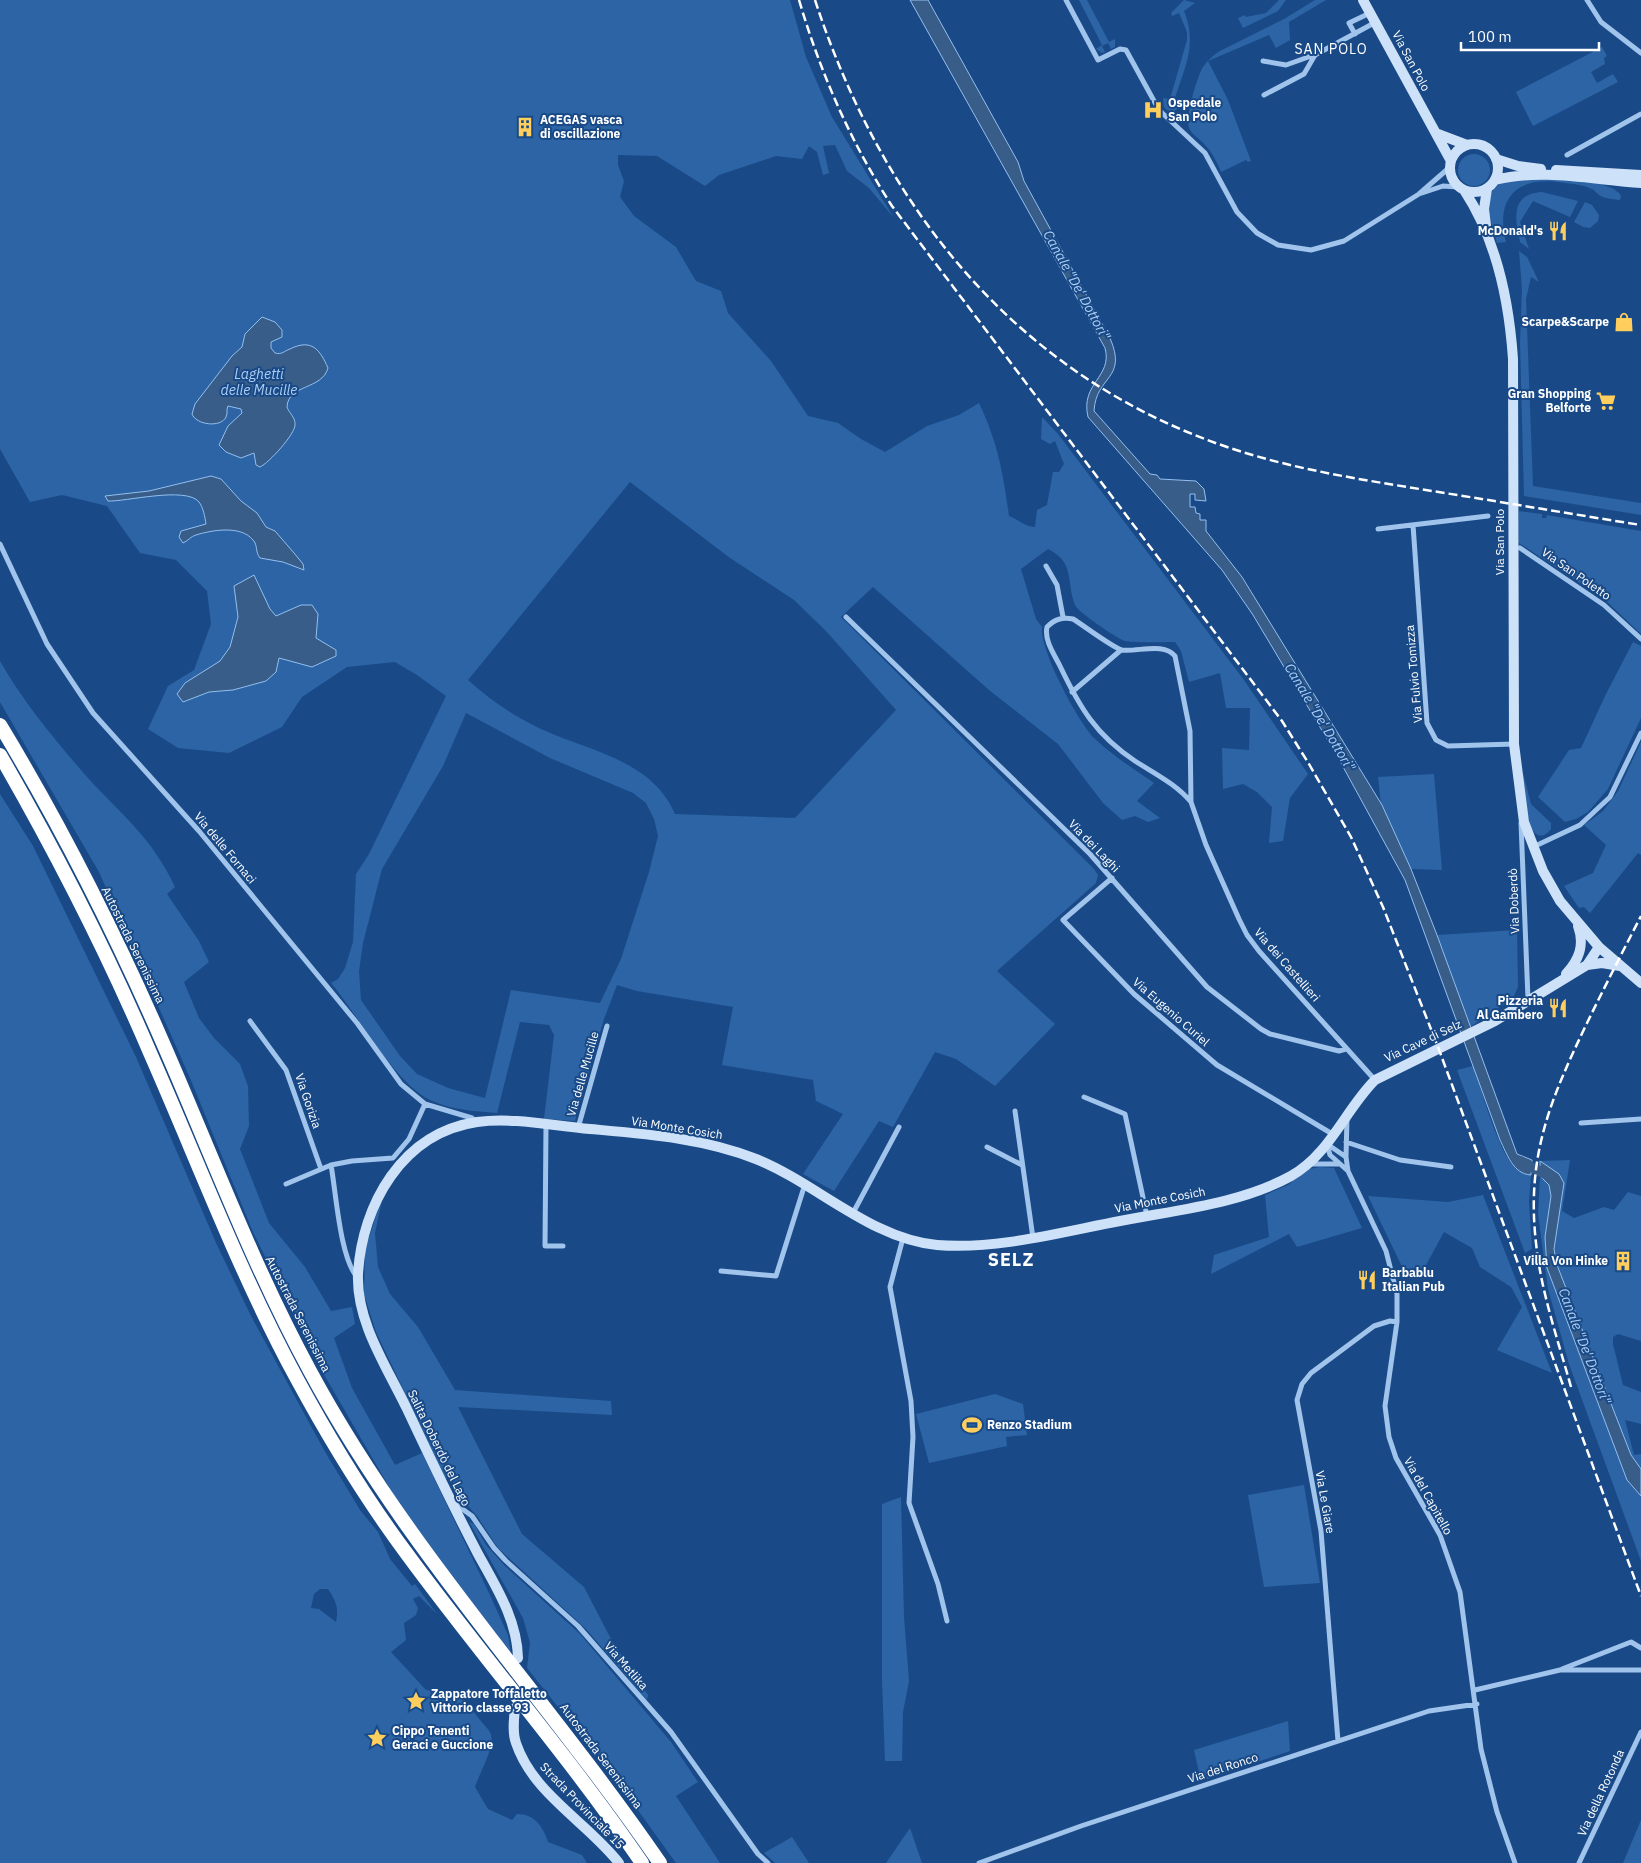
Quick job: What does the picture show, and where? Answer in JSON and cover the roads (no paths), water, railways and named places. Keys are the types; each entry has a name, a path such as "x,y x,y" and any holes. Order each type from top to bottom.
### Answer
{"highway":[{"name":"Autostrada Serenissima","path":"0,725 62,834 115,938 166,1050 254,1262 306,1365 344,1432 418,1544 492,1642 596,1772 660,1863"},
{"path":"0,754 53,849 105,954 149,1049 241,1269 266,1322 328,1432 368,1498 406,1553 584,1780 642,1863"}],"street":[{"path":"1066,0 1098,60 1124,48 1159,110 1205,153 1237,212 1250,228 1266,240 1289,248 1301,249 1334,244 1352,236 1419,194 1439,179 1460,149 1466,146"},
{"name":"Via San Polo","path":"1362,0 1373,17 1427,119 1438,134 1451,164 1454,181 1461,189 1489,238"},
{"path":"1587,0 1601,22 1641,53"},
{"path":"1355,34 1350,23 1373,17"},
{"path":"1263,61 1286,65 1315,55 1355,34 1373,17"},
{"path":"1264,95 1304,74 1315,55"},
{"path":"1567,155 1641,114"},
{"path":"1632,119 1641,120"},
{"path":"1438,134 1466,146 1484,146 1496,158 1526,168 1641,174"},
{"path":"1419,194 1443,186 1476,193 1487,189 1498,173 1496,158"},
{"path":"1495,180 1516,175 1530,175 1641,183"},
{"name":"Via San Polo","path":"1487,189 1484,209 1489,238 1500,273 1510,325 1512,359 1514,744 1520,803 1524,822 1533,847 1543,871 1560,901 1599,947 1641,983"},
{"path":"1378,529 1488,516"},
{"name":"Via Fulvio Tomizza","path":"1413,525 1427,723 1436,740 1448,746 1514,744"},
{"name":"Via delle Fornaci","path":"0,544 47,644 93,713 199,831 357,1023 401,1084 425,1104 472,1118 477,1122"},
{"name":"Via San Poletto","path":"1520,548 1604,605 1641,639"},
{"path":"1046,566 1057,585 1063,618 1073,619 1122,650 1072,692"},
{"name":"Via dei Laghi","path":"846,617 1083,847 1207,987 1260,1029 1270,1034 1340,1051 1346,1049"},
{"name":"Via dei Castellieri","path":"1063,618 1052,621 1047,627 1046,633 1072,692 1101,735 1134,761 1173,785 1191,802"},
{"name":"Via dei Castellieri","path":"1122,650 1164,650 1171,652 1175,656 1190,731 1191,802 1206,845 1247,935 1375,1080"},
{"path":"1533,847 1580,825 1610,797 1641,733"},
{"name":"Via Doberdò","path":"1520,803 1528,999"},
{"name":"Via Eugenio Curiel","path":"1112,878 1063,920 1134,994 1217,1065 1334,1135"},
{"path":"1577,923 1581,938 1579,957"},
{"name":"Via Cave di Selz","path":"1560,981 1579,957 1599,947"},
{"name":"Via Cave di Selz","path":"1375,1080 1495,1021 1528,999 1587,965 1599,947"},
{"path":"1587,965 1602,963 1621,967"},
{"name":"Via Gorizia","path":"250,1021 286,1070 321,1169"},
{"name":"Via delle Mucille","path":"578,1128 607,1026"},
{"name":"Via Monte Cosich","path":"477,1122 502,1121 651,1135 722,1147 760,1161 805,1184 853,1213 903,1238 935,1245 968,1245 1033,1238 1245,1195 1291,1176 1308,1164 1327,1144 1361,1094 1375,1080"},
{"path":"1084,1097 1125,1114 1146,1216"},
{"path":"286,1184 331,1165 352,1161 393,1158 409,1139 425,1104"},
{"path":"1015,1111 1033,1238"},
{"name":"Via del Capitello","path":"1347,1115 1346,1158 1348,1171 1386,1252 1397,1294 1397,1322 1385,1406 1389,1436 1396,1458 1440,1534 1460,1592 1482,1750 1497,1812 1515,1863"},
{"path":"1581,1123 1641,1119"},
{"name":"Salita Doberdò del Lago","path":"477,1122 453,1128 431,1139 413,1152 385,1182 366,1226 360,1249 358,1278 362,1313 450,1500 513,1624 518,1643 518,1658"},
{"path":"546,1125 545,1246 562,1246"},
{"path":"853,1213 899,1127"},
{"path":"1346,1142 1400,1160 1451,1167"},
{"path":"1327,1144 1346,1158"},
{"name":"Via del Capitello","path":"1327,1144 1330,1154 1348,1171"},
{"path":"987,1148 1022,1165"},
{"path":"1308,1164 1339,1164"},
{"name":"Salita Doberdò del Lago","path":"331,1165 343,1238 351,1270 358,1278"},
{"path":"721,1271 776,1276 805,1184"},
{"path":"903,1238 890,1287 911,1401 913,1437 909,1503 938,1584 946,1621"},
{"name":"Via Le Giare","path":"1338,1741 1321,1531 1298,1417 1297,1400 1302,1384 1311,1373 1374,1326 1390,1321 1397,1322"},
{"name":"Via Metlika","path":"450,1500 472,1516 494,1548 578,1626 609,1661 671,1732 758,1854 768,1863"},
{"path":"1475,1690 1560,1670 1631,1642 1641,1648"},
{"path":"1560,1670 1641,1670"},
{"name":"Via del Ronco","path":"978,1863 1081,1826 1429,1711 1477,1704"},
{"name":"Strada Provinciale 15","path":"514,1708 515,1742 536,1779 595,1836 619,1863"},
{"name":"Via della Rotonda","path":"1579,1863 1641,1732"}],"water":[{"path":"910,0 928,0 1018,162 1024,181 1110,338 1115,352 1115,362 1110,377 1096,399 1094,411 1150,474 1157,475 1160,479 1196,481 1204,489 1206,501 1195,500 1195,494 1190,494 1190,507 1195,507 1196,513 1200,514 1200,520 1206,520 1206,531 1242,577 1382,805 1411,869 1437,935 1517,1154 1532,1160 1531,1175 1525,1174 1515,1167 1500,1140 1405,880 1336,754 1253,615 1222,570 1088,417 1088,396 1105,366 1105,348"},
{"name":"Laghetti delle Mucille","path":"262,317 275,322 282,330 282,337 271,342 271,348 275,353 281,353 298,346 310,345 322,356 328,368 325,375 319,380 293,394 287,407 294,420 294,429 281,448 260,467 256,465 254,453 241,458 226,452 219,445 228,426 242,413 241,409 228,406 226,417 219,423 214,424 198,421 192,414 195,404 232,356 242,347 245,334"},
{"path":"211,476 221,479 241,501 257,513 266,527 275,531 303,564 304,570 283,562 260,558 256,544 248,535 241,532 218,530 194,536 183,543 179,537 181,531 206,524 204,512 199,502 192,497 169,495 108,501 105,496 149,491"},
{"path":"254,575 270,609 276,616 301,605 312,605 318,614 316,638 336,650 336,656 312,667 279,658 276,672 266,681 233,690 209,692 183,702 177,694 185,683 220,661 230,647 238,617 234,586"},
{"path":"1540,1161 1559,1174 1564,1183 1554,1249 1557,1265 1631,1455 1641,1469 1641,1496 1627,1480 1547,1268 1545,1237 1551,1196 1549,1185 1540,1176"}],"waterway":[{"name":"Canale \"De' Dottori\"","path":"1520,1161 1551,1177"}],"railway":[{"path":"799,0 817,54 838,106 863,157 892,206 1282,721 1351,837 1383,907 1438,1047 1641,1596"},
{"path":"815,0 844,76 879,148 920,214 968,275 1023,330 1085,377 1154,417 1230,448 1255,456 1356,478 1641,525"},
{"path":"1571,1387 1550,1316 1538,1261 1534,1211 1538,1154 1544,1128 1563,1076 1588,1021 1641,916"}],"place":[{"name":"Ospedale San Polo","path":"1153,110"},
{"name":"ACEGAS vasca di oscillazione","path":"525,127"},
{"name":"McDonald's","path":"1558,231"},
{"name":"Scarpe&Scarpe","path":"1624,322"},
{"name":"Gran Shopping Belforte","path":"1606,401"},
{"name":"Pizzeria Al Gambero","path":"1558,1008"},
{"name":"Villa Von Hinke","path":"1623,1261"},
{"name":"Barbablu Italian Pub","path":"1367,1280"},
{"name":"Renzo Stadium","path":"972,1425"},
{"name":"Zappatore Toffaletto Vittorio classe 93","path":"416,1701"},
{"name":"Cippo Tenenti Geraci e Guccione","path":"377,1738"}],"district":[{"name":"SAN POLO","path":"1331,49"},
{"name":"SELZ","path":"1011,1260"}]}
